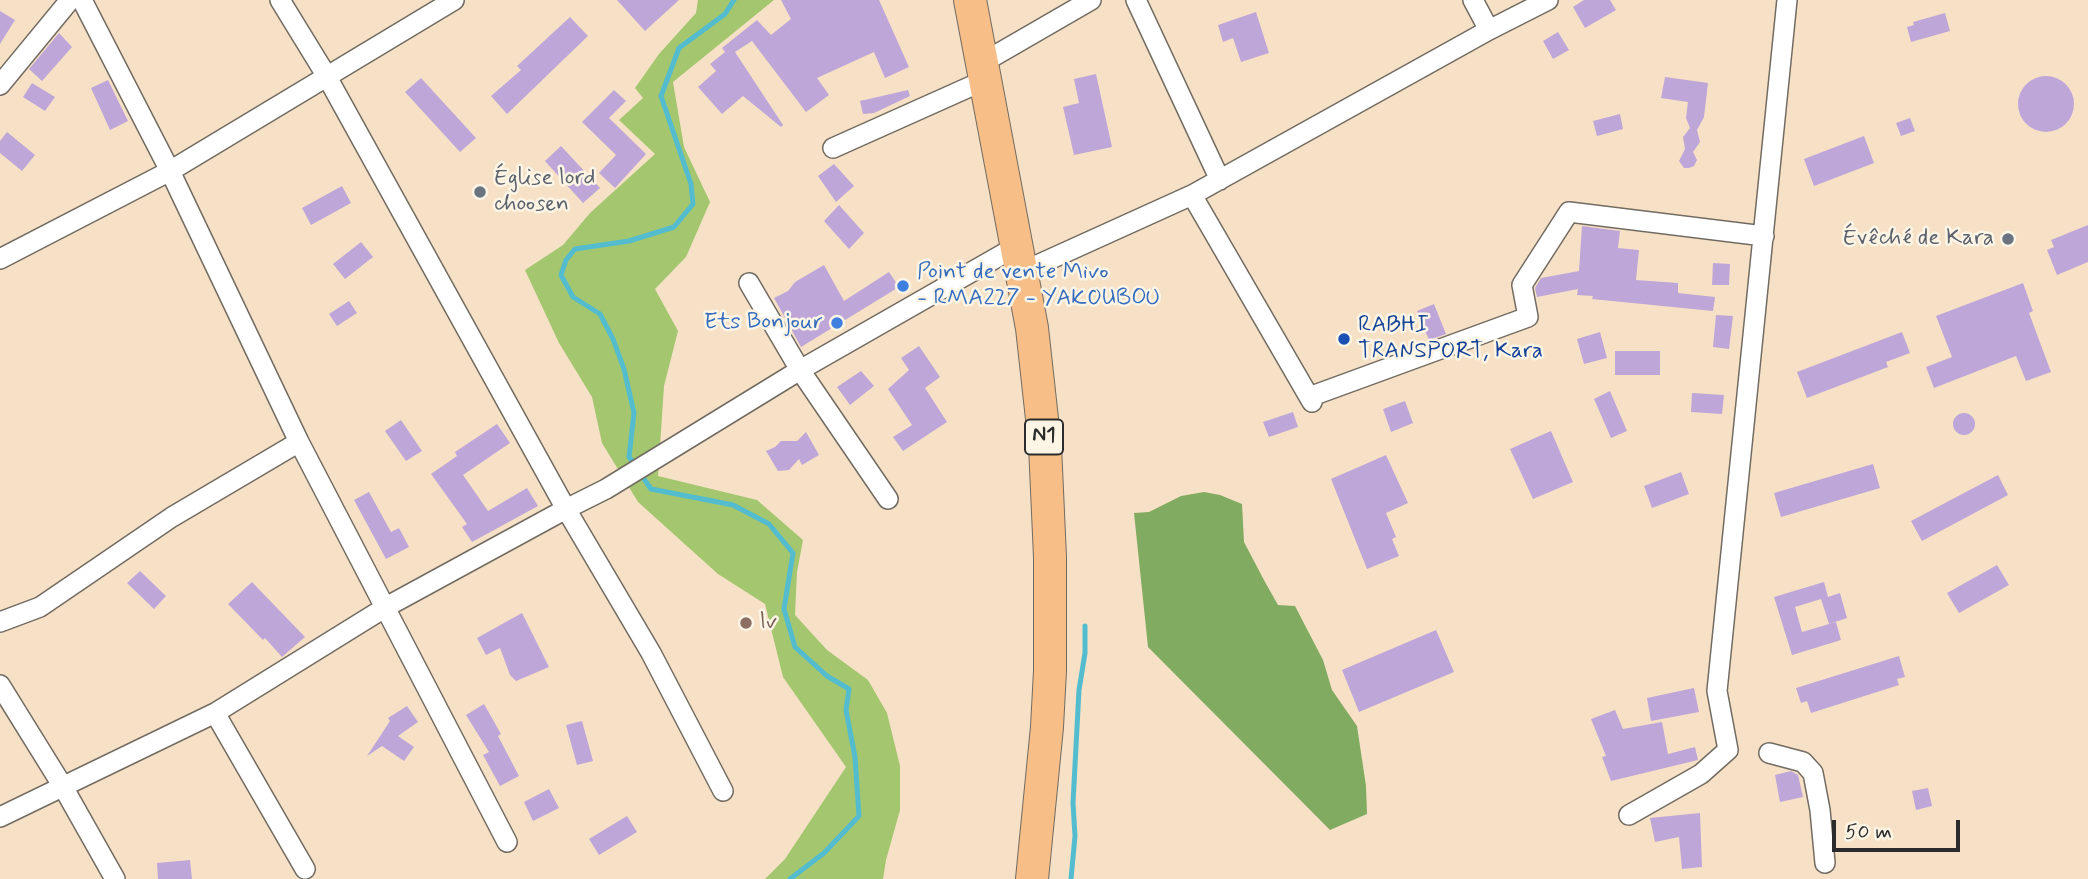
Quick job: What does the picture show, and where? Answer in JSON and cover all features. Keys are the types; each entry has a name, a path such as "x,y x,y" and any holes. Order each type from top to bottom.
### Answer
{"highway":[{"name":"N1","path":"970,0 1020,259 1042,404 1050,556 1048,705 1031,879"}],"street":[{"path":"0,85 70,0"},
{"path":"82,0 170,171 299,442 507,842"},
{"path":"280,0 326,75 566,509 651,653 723,791"},
{"path":"0,259 170,171 454,0"},
{"path":"834,148 983,72 1091,0"},
{"path":"1136,0 1220,180"},
{"path":"1473,0 1489,30"},
{"path":"0,817 215,713 386,607 606,489 800,370 1020,259 1192,195 1548,0"},
{"path":"1629,815 1701,775 1728,750 1717,691 1787,0"},
{"path":"1192,195 1311,400 1528,317 1522,285 1569,212 1764,236"},
{"path":"749,283 800,370 888,499"},
{"path":"0,622 40,607 172,517 299,442"},
{"path":"0,685 62,785 115,879"},
{"path":"215,713 305,869"},
{"path":"1769,753 1803,762 1813,773 1825,863"}],"green space":[{"path":"698,0 774,0 673,82 684,147 710,202 686,257 655,289 678,331 664,386 658,476 757,500 803,540 797,572 795,615 827,650 868,680 887,713 900,766 900,810 883,879 765,879 785,859 846,767 783,677 765,604 718,574 638,502 602,443 592,397 559,343 525,270 563,245 590,213 655,154 619,120 643,98 635,88 659,54 696,13"},
{"path":"1204,492 1242,504 1244,542 1278,605 1295,606 1323,660 1332,690 1357,726 1366,786 1367,814 1330,830 1148,647 1134,513 1149,512 1181,496"}],"building":[{"path":"617,0 679,0 645,31"},
{"path":"781,0 879,0 909,67 885,78 874,52 817,78 829,95 806,112 752,41 735,52 783,125 781,127 743,96 722,114 698,87 716,71 710,64 725,52 722,48 757,20 771,35 791,19"},
{"path":"1584,0 1610,0 1616,10 1585,28 1573,7"},
{"path":"0,11 15,20 0,44"},
{"path":"1256,12 1269,53 1241,62 1233,38 1223,42 1218,25"},
{"path":"1945,13 1950,31 1911,42 1907,27 1914,25 1913,22"},
{"path":"570,17 588,36 507,114 491,96 521,70 517,66"},
{"path":"1558,32 1569,50 1553,59 1543,41"},
{"path":"59,33 72,47 42,81 29,69"},
{"path":"1096,74 1112,147 1074,155 1063,107 1079,103 1074,79"},
{"path":"2046,76 2057,78 2066,84 2072,93 2072,115 2066,124 2057,130 2046,132 2035,130 2026,124 2020,115 2018,104 2020,93 2026,84 2035,78"},
{"path":"1665,77 1708,83 1704,117 1697,130 1700,142 1693,152 1697,160 1694,166 1689,168 1684,168 1679,161 1685,149 1683,137 1690,128 1686,118 1688,102 1661,98"},
{"path":"421,78 476,138 460,152 405,92"},
{"path":"108,80 128,121 110,130 91,88"},
{"path":"32,83 55,97 45,111 23,97"},
{"path":"614,90 626,101 609,118 646,154 615,188 599,173 616,155 582,122"},
{"path":"908,90 910,96 874,113 863,114 860,101"},
{"path":"1620,114 1623,129 1597,136 1593,121"},
{"path":"1910,118 1915,131 1901,136 1896,123"},
{"path":"7,132 35,155 22,171 0,153 0,141"},
{"path":"1864,136 1874,163 1814,186 1804,159"},
{"path":"561,146 600,188 583,203 545,161"},
{"path":"834,164 854,186 836,202 818,176"},
{"path":"342,186 351,203 311,225 302,208"},
{"path":"839,205 864,233 849,249 824,221"},
{"path":"2088,225 2088,262 2057,275 2047,250 2054,247 2051,240"},
{"path":"1582,226 1620,231 1618,248 1639,250 1636,280 1678,283 1678,293 1715,297 1713,311 1592,299 1593,296 1577,295 1578,289 1537,297 1535,288 1541,278 1579,271"},
{"path":"361,242 373,257 345,279 333,264"},
{"path":"1713,263 1730,264 1729,285 1712,285"},
{"path":"824,265 844,301 889,272 899,287 801,347 774,298"},
{"path":"2023,283 2033,311 2029,313 2051,372 2026,381 2016,356 1934,388 1926,367 1952,357 1936,316"},
{"path":"349,301 357,313 337,326 329,314"},
{"path":"1434,304 1446,334 1429,340 1417,311"},
{"path":"1716,315 1733,316 1729,349 1713,347"},
{"path":"1600,332 1607,358 1584,364 1577,339"},
{"path":"1902,332 1910,353 1886,362 1888,367 1807,398 1797,372"},
{"path":"919,346 940,377 925,388 947,422 903,451 893,437 912,425 888,389 909,370 901,358"},
{"path":"1615,351 1660,351 1660,375 1615,375"},
{"path":"861,371 874,386 850,405 837,387"},
{"path":"1610,391 1627,431 1611,438 1594,399"},
{"path":"1692,393 1724,395 1722,414 1691,412"},
{"path":"1405,401 1413,423 1391,432 1383,409"},
{"path":"1293,412 1298,427 1269,437 1263,422"},
{"path":"1964,413 1972,416 1975,424 1972,432 1964,435 1956,432 1953,424 1956,416"},
{"path":"401,420 422,451 406,461 385,431"},
{"path":"497,424 510,443 463,475 488,511 527,488 538,506 472,542 462,527 467,524 431,474 457,456 455,452"},
{"path":"1551,431 1573,482 1533,499 1510,449"},
{"path":"806,432 819,455 802,465 799,459 789,470 778,471 766,451 781,441 797,441"},
{"path":"1386,455 1408,503 1386,513 1396,537 1392,539 1399,556 1367,569 1331,479"},
{"path":"1873,464 1880,488 1781,517 1774,493"},
{"path":"1681,472 1689,494 1652,508 1644,486"},
{"path":"1998,475 2008,495 1922,541 1911,521"},
{"path":"369,492 391,532 399,528 409,547 386,559 354,500"},
{"path":"1997,565 2009,585 1959,613 1947,593"},
{"path":"140,571 166,596 154,609 127,583"},
{"path":"252,582 305,637 282,657 228,604"},
{"path":"1824,582 1828,597 1840,593 1847,618 1829,624 1821,599 1795,607 1802,632 1836,622 1841,640 1792,655 1774,597"},
{"path":"522,613 549,667 516,681 510,675 500,648 486,655 477,638"},
{"path":"1436,630 1454,672 1359,712 1342,670"},
{"path":"1899,656 1905,677 1897,679 1899,685 1811,713 1807,701 1801,703 1796,688"},
{"path":"1694,688 1699,712 1651,721 1647,698"},
{"path":"484,704 501,734 498,736 519,776 500,786 483,755 489,752 466,715"},
{"path":"407,706 418,722 398,736 414,747 404,761 382,746 367,756 390,721 388,718"},
{"path":"1615,710 1623,729 1662,722 1668,754 1695,747 1698,760 1611,781 1602,757 1606,756 1591,719"},
{"path":"582,721 593,761 577,765 566,725"},
{"path":"1791,771 1798,775 1803,797 1780,802 1775,775"},
{"path":"1928,788 1932,806 1916,810 1912,791"},
{"path":"549,789 559,808 533,821 524,802"},
{"path":"1700,813 1702,867 1682,869 1679,837 1655,842 1650,818"},
{"path":"627,816 637,832 599,855 589,839"},
{"path":"190,860 192,879 158,879 157,863"}],"waterway":[{"path":"635,465 629,457 634,413 624,369 613,339 600,314 573,297 561,275 566,260 575,249 629,241 674,227 693,204 691,184 661,96 679,48 725,14 734,0"},
{"path":"640,473 651,489 733,505 769,524 793,553 784,609 795,647 827,676 849,689 846,710 855,757 859,816 824,853 790,879"},
{"path":"1071,879 1075,836 1073,803 1079,690 1085,653 1085,626"}],"place":[{"name":"Église lord choosen","path":"480,192"},
{"name":"Évêché de Kara","path":"2008,239"},
{"name":"Point de vente Mivo - RMA227 - YAKOUBOU","path":"903,286"},
{"name":"Ets Bonjour","path":"837,323"},
{"name":"RABHI TRANSPORT, Kara","path":"1344,339"},
{"name":"lv","path":"746,623"}]}
